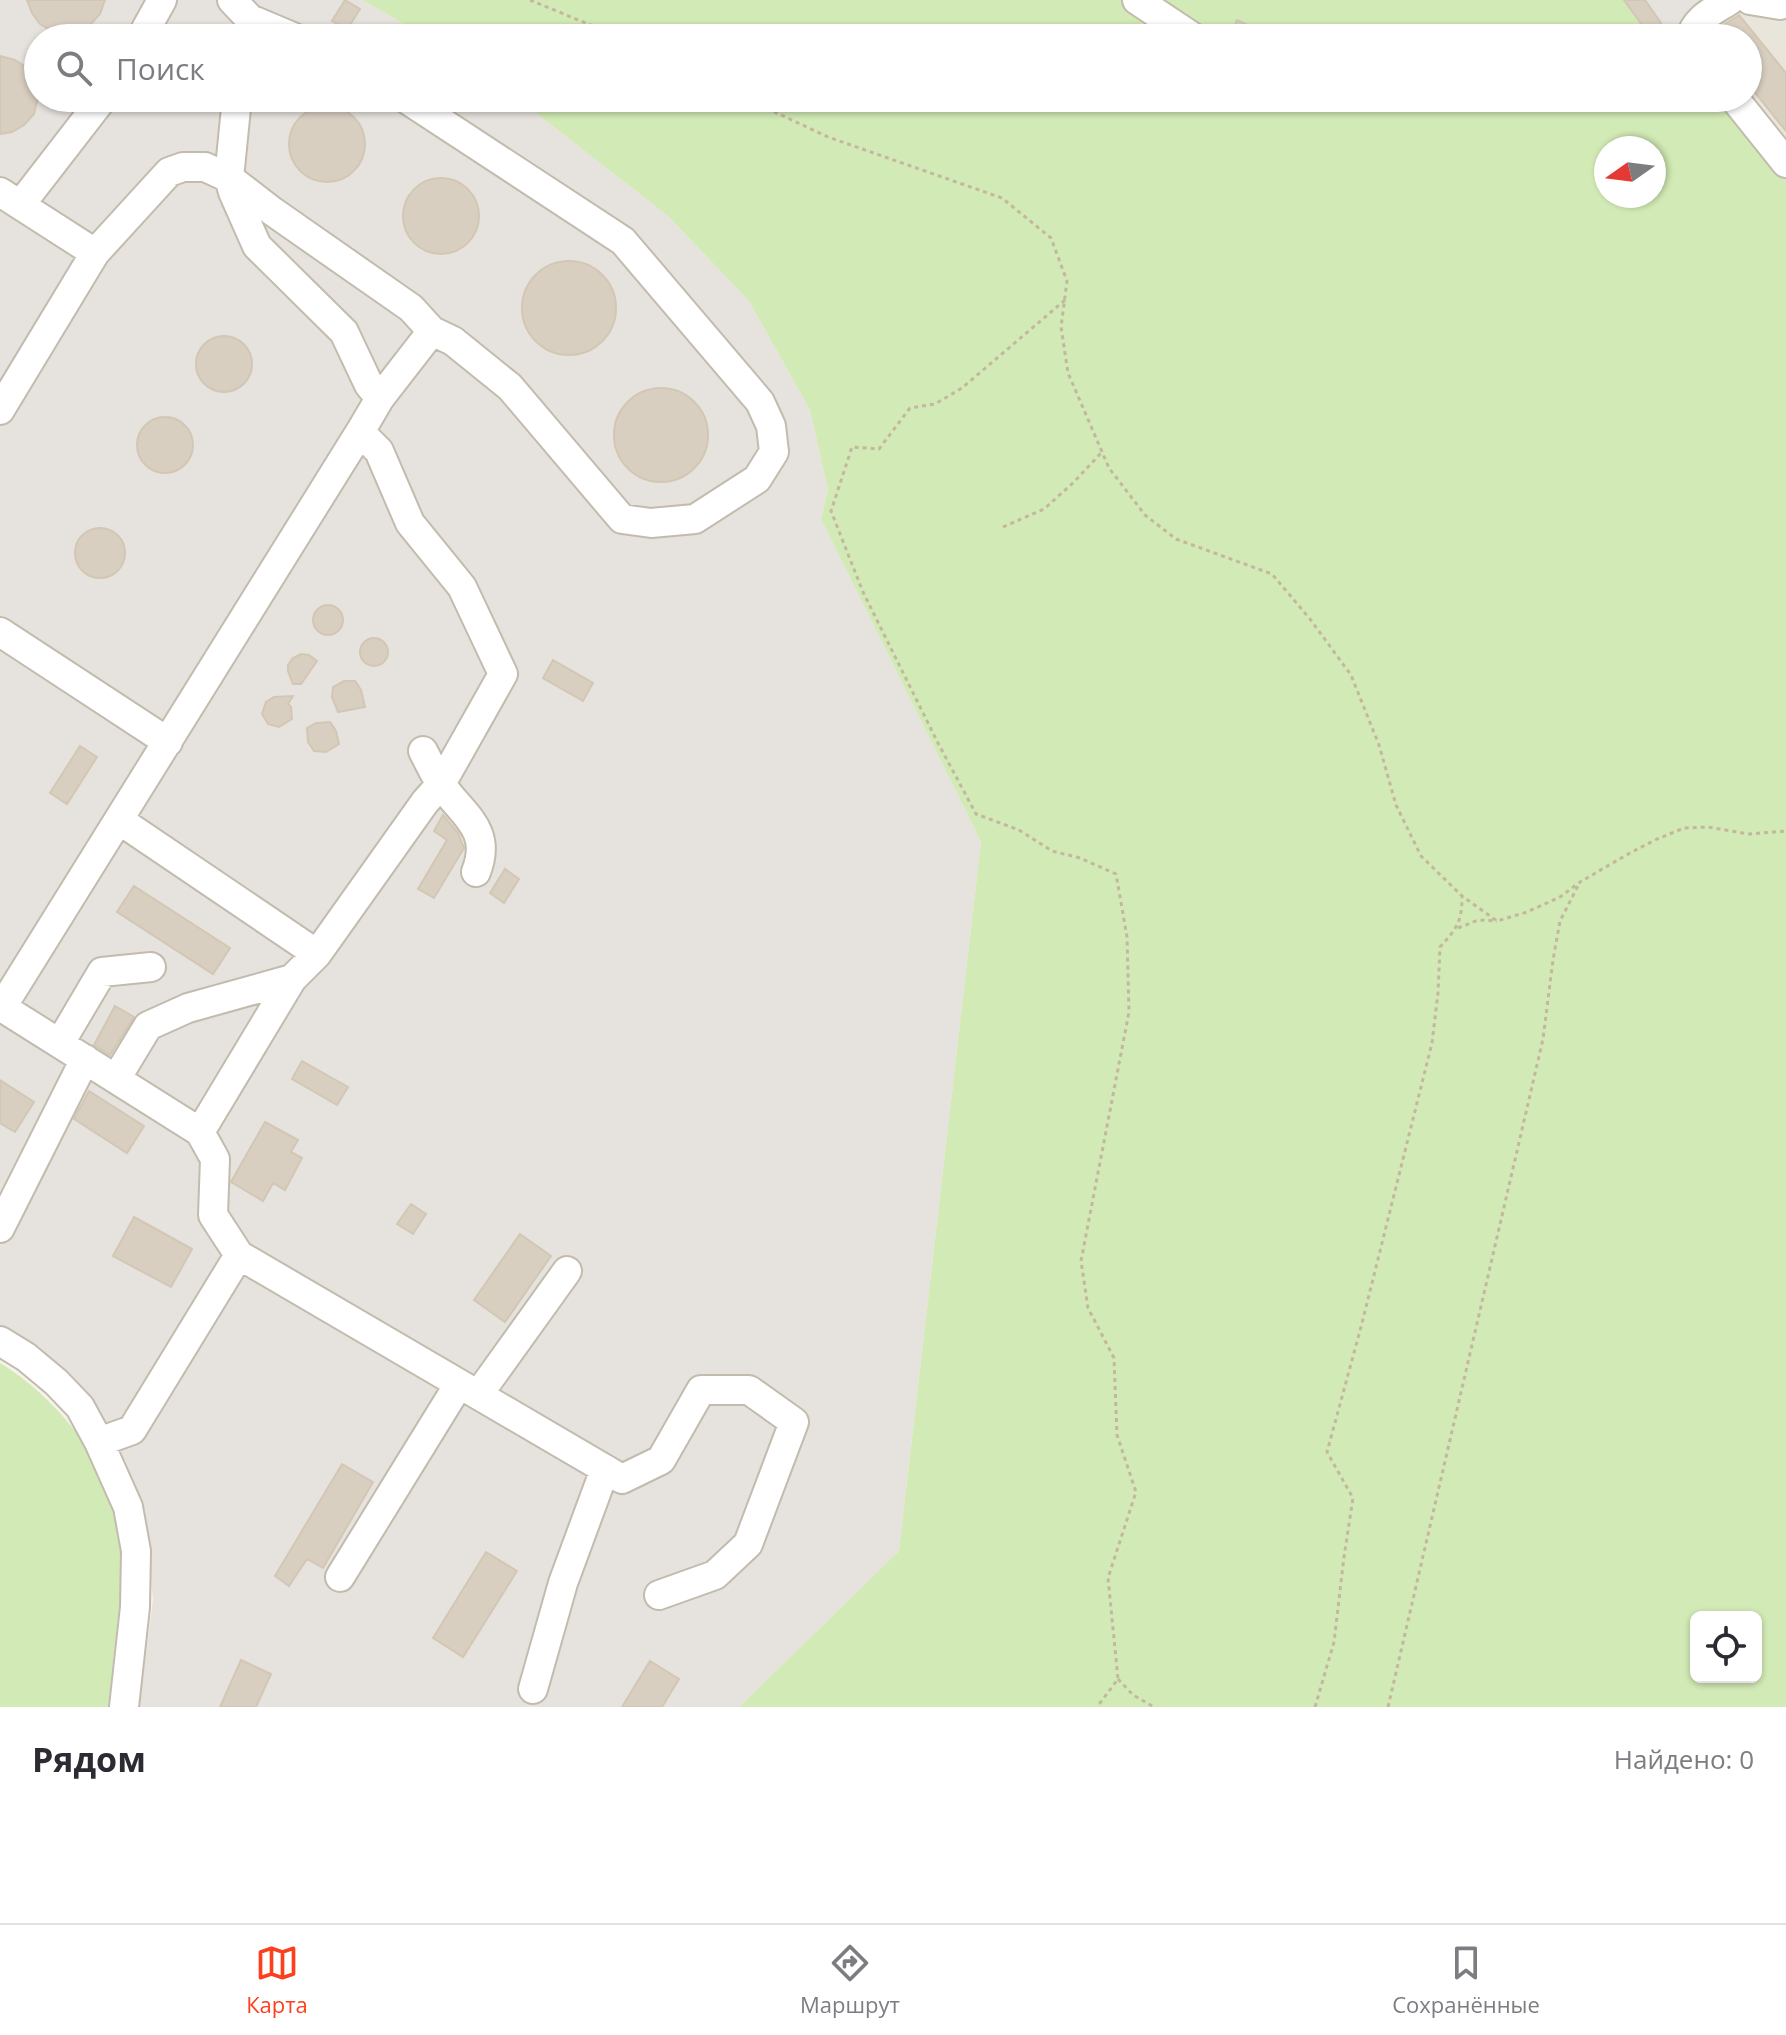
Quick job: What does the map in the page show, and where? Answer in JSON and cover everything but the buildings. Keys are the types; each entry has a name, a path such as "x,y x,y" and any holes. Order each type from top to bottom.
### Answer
{"street":[{"path":"149,24 162,0"},
{"path":"1137,0 1173,24"},
{"path":"1697,24 1730,0"},
{"path":"1750,0 1780,5 1786,3"},
{"path":"90,112 10,198 95,253"},
{"path":"236,112 229,178 257,246 344,332 369,385 380,398"},
{"path":"0,410 95,253 169,172 183,167 205,167 229,178 411,308 432,331 453,341 510,387 622,519 651,523 695,519 757,479 774,452 771,426 760,402 623,241 426,112"},
{"path":"1745,112 1786,163"},
{"path":"432,331 380,398 1,1006 200,1132 215,1159 213,1215 239,1255 622,1479 661,1460 701,1390 749,1390 794,1422 748,1544 715,1575 659,1595"},
{"path":"200,1132 292,979 317,954 441,784 503,674 462,587 410,523 379,451 360,432"},
{"path":"0,632 168,742"},
{"path":"423,751 441,784 477,827 481,858 476,872"},
{"path":"119,820 317,954"},
{"path":"60,1043 102,972 151,967"},
{"path":"116,1079 148,1026 188,1008 292,979"},
{"path":"0,1228 85,1059"},
{"path":"99,1442 132,1430 239,1255"},
{"path":"340,1577 469,1389 567,1271"},
{"path":"0,1341 26,1357 80,1407 128,1507 136,1551 135,1607 124,1707"},
{"path":"533,1689 563,1583 605,1469"}],"path":[{"path":"530,0 588,24"},
{"path":"775,112 828,137 1002,198 1051,238 1067,281 1061,327 1068,373 1109,468 1145,515 1176,539 1272,574 1351,675 1379,745 1396,805 1421,856 1462,896 1497,921"},
{"path":"1065,300 962,388 935,404 910,408 879,449 852,447 831,511 863,592 976,814 1019,830 1052,851 1080,858 1116,874 1127,937 1129,1012 1081,1261 1088,1308 1114,1358 1117,1435 1136,1492 1108,1578 1118,1679 1133,1695 1154,1707"},
{"path":"1003,527 1044,509 1102,452"},
{"path":"1315,1707 1334,1642 1353,1498 1327,1452 1432,1043 1440,947 1458,928 1478,920 1497,921 1527,912 1560,897 1580,882 1657,839 1684,828 1708,827 1749,834 1786,831"},
{"path":"1388,1707 1543,1039 1560,921 1580,882"},
{"path":"1458,928 1462,896"},
{"path":"1097,1707 1118,1679"}],"shaded area":[{"path":"0,0 363,0 404,24 24,24 24,112 535,112 668,216 749,301 810,410 828,490 821,519 981,842 899,1551 739,1707 139,1707 153,1600 148,1544 31,1345 0,1326"},
{"path":"1624,0 1716,0 1696,24 1641,24"},
{"path":"1716,0 1786,0 1786,175 1755,112 1762,112 1762,24 1696,24"}],"green space":[{"path":"363,0 1624,0 1640,24 404,24"},
{"path":"535,112 1736,112 1786,175 1786,1707 739,1707 899,1551 981,842 821,519 828,490 810,410 749,301 668,216"},
{"path":"0,1363 22,1378 65,1419 84,1442 113,1495 121,1522 125,1555 108,1707 0,1707"}]}
